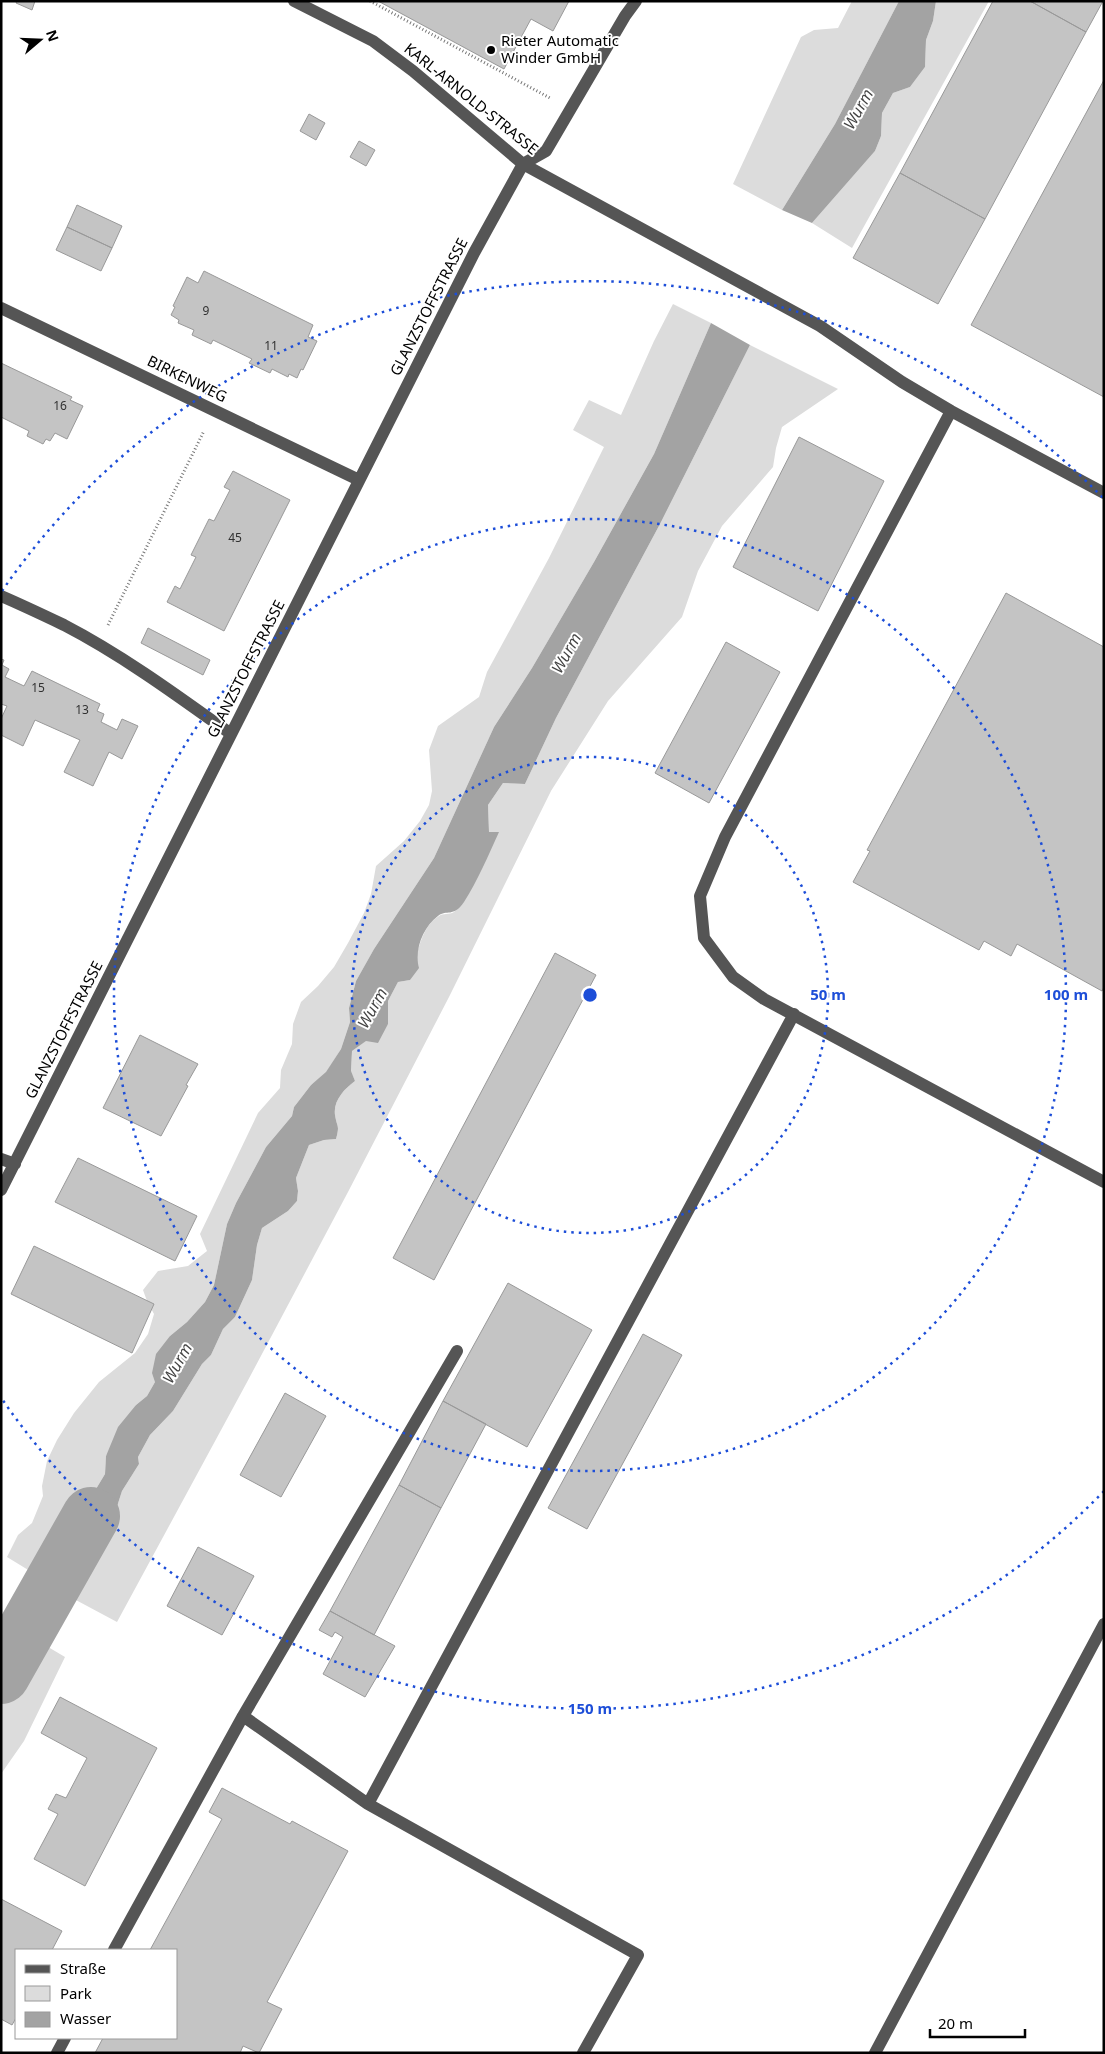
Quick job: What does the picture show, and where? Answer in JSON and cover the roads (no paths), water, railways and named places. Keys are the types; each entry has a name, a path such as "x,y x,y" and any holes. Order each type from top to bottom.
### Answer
{"street":[{"name":"KARL-ARNOLD-STRASSE","path":"294,1 372,41 413,71 523,164 820,326 902,382 951,411 1104,493"},
{"path":"523,164 544,152 625,16 636,1"},
{"name":"GLANZSTOFFSTRASSE","path":"1,1190 474,253 523,164"},
{"name":"BIRKENWEG","path":"1,308 359,480"},
{"path":"951,411 726,837 700,896 704,938 733,977 764,999 1104,1182"},
{"path":"1,596 65,626 98,645 161,684 232,734"},
{"path":"368,1804 794,1014"},
{"path":"1,1159 15,1164"},
{"path":"115,1949 243,1716 457,1351"},
{"path":"875,2053 1104,1624"},
{"path":"243,1716 368,1804 638,1955 583,2053"},
{"path":"57,2053 64,2039"}],"water":[{"path":"899,1 936,1 933,21 926,40 925,67 910,87 893,93 882,113 881,136 875,151 812,223 782,210 835,124"},
{"path":"711,323 750,345 660,524 556,718 525,784 503,783 488,805 489,832 499,832 469,894 457,910 441,914 428,926 419,947 419,968 410,980 398,982 388,1001 388,1024 378,1043 366,1041 352,1051 351,1071 355,1081 343,1092 336,1105 335,1115 338,1128 336,1139 324,1140 309,1145 296,1178 297,1201 288,1211 262,1228 257,1245 252,1280 235,1317 223,1329 211,1355 202,1364 173,1411 150,1435 138,1457 139,1464 122,1491 112,1522 97,1537 84,1579 74,1599 43,1579 56,1566 54,1536 66,1515 85,1504 105,1474 106,1456 118,1427 136,1405 147,1396 155,1382 152,1373 156,1354 170,1336 187,1322 205,1302 214,1285 227,1224 236,1203 266,1147 292,1116 294,1107 311,1085 326,1072 341,1049 350,1022 349,1008 356,981 374,949 434,858 494,727 532,668 654,454"},
{"path":"16,1627 38,1641 1,1705 1,1652"}],"waterway":[{"name":"Wurm","path":"1,1675 91,1516"}],"place":[{"name":"Rieter Automatic Winder GmbH","path":"491,50"}]}
